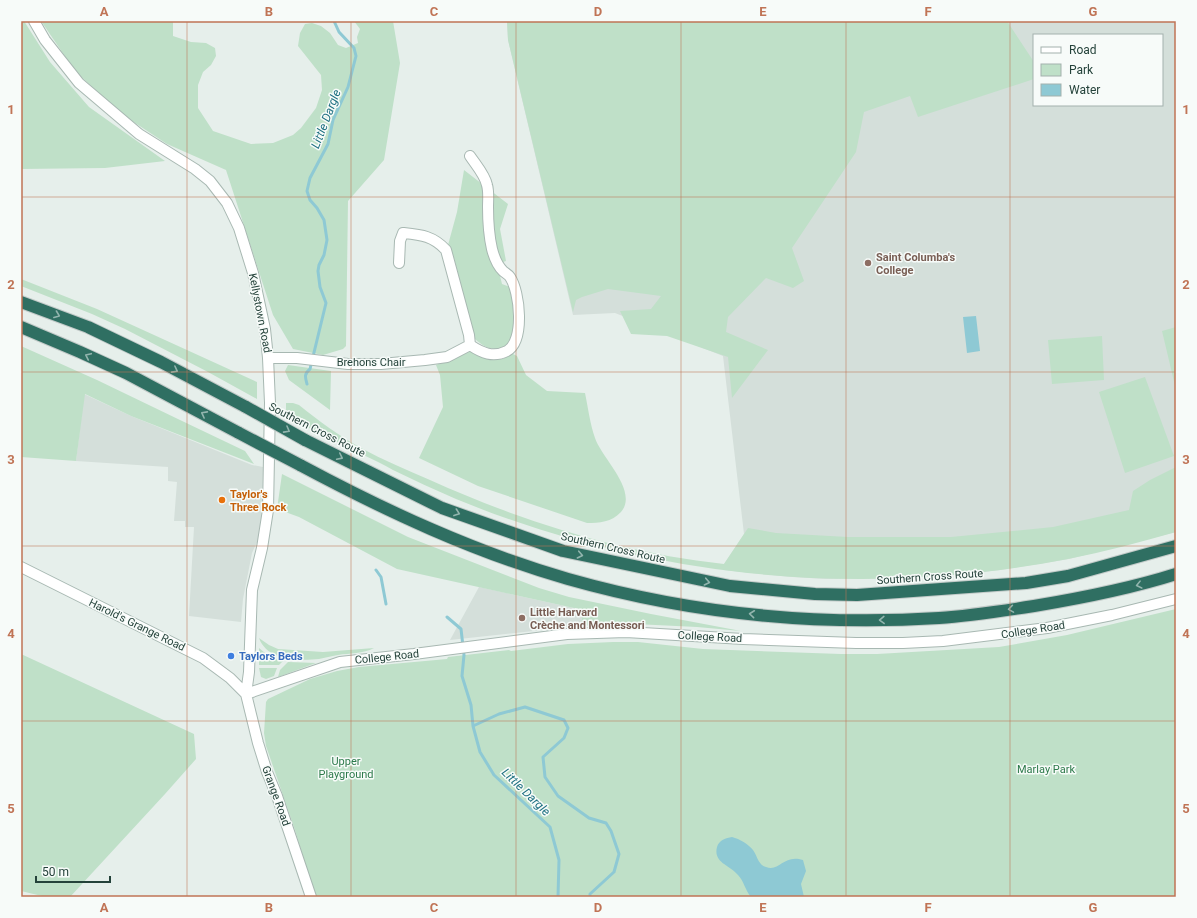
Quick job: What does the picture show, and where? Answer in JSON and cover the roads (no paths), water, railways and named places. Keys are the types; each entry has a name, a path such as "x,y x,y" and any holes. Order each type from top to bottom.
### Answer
{"highway":[{"name":"Southern Cross Route","path":"21,302 88,327 161,362 305,440 442,508 563,551 730,586 815,594 857,595 1026,583 1068,576 1176,546"},
{"path":"21,327 80,352 126,374 239,432 356,495 450,538 489,553 568,579 636,596 702,609 784,617 848,620 940,618 1086,598 1176,574"}],"street":[{"name":"Kellystown Road","path":"34,21 45,40 79,83 139,134 195,169 210,182 223,197 239,228 253,273 265,329 270,403 268,510 262,548 252,590 249,672 246,694"},
{"path":"399,263 400,241 403,233 425,236 438,242 446,250 469,335 470,345 479,351 491,355 502,353 510,349 516,340 519,327 515,290 510,276 503,271 496,261 491,244 487,184 470,156"},
{"name":"Brehons Chair","path":"268,358 304,359 348,364 381,364 447,357 470,345"},
{"name":"Harold's Grange Road","path":"21,568 203,658 230,678 246,694"},
{"name":"College Road","path":"246,694 340,662 566,634 626,632 818,642 903,643 943,641 1047,628 1112,615 1176,599"},
{"name":"Grange Road","path":"246,694 258,743 311,897"}],"water":[{"path":"976,316 980,351 967,353 963,317"},
{"path":"732,837 741,840 749,846 761,864 766,867 775,867 791,859 803,860 806,871 801,884 804,897 751,897 740,877 717,857 716,852 719,843"}],"waterway":[{"name":"Little Dargle","path":"307,384 305,377 310,369 326,303 320,287 318,271 324,255 327,240 324,220 310,200 307,191 310,178 328,144 333,120 348,87 356,56 354,48 339,32 334,21"},
{"name":"Little Dargle","path":"376,570 381,577 386,604"},
{"name":"Little Dargle","path":"447,617 461,629 464,655 462,676 471,705 473,726 499,714 525,707 564,720 568,728 564,738 543,757 545,777 558,796 589,818 606,823 611,831 619,854 614,872 590,894 590,897"},
{"name":"Little Dargle","path":"473,726 480,752 494,775 550,827 559,860 558,897"}],"place":[{"name":"Saint Columba's College","path":"868,263"},
{"name":"Taylor's Three Rock","path":"222,500"},
{"name":"Little Harvard Crèche and Montessori","path":"522,618"},
{"name":"Taylors Beds","path":"231,656"}],"park label":[{"name":"Upper Playground","path":"346,767"},
{"name":"Marlay Park","path":"1046,769"}]}
